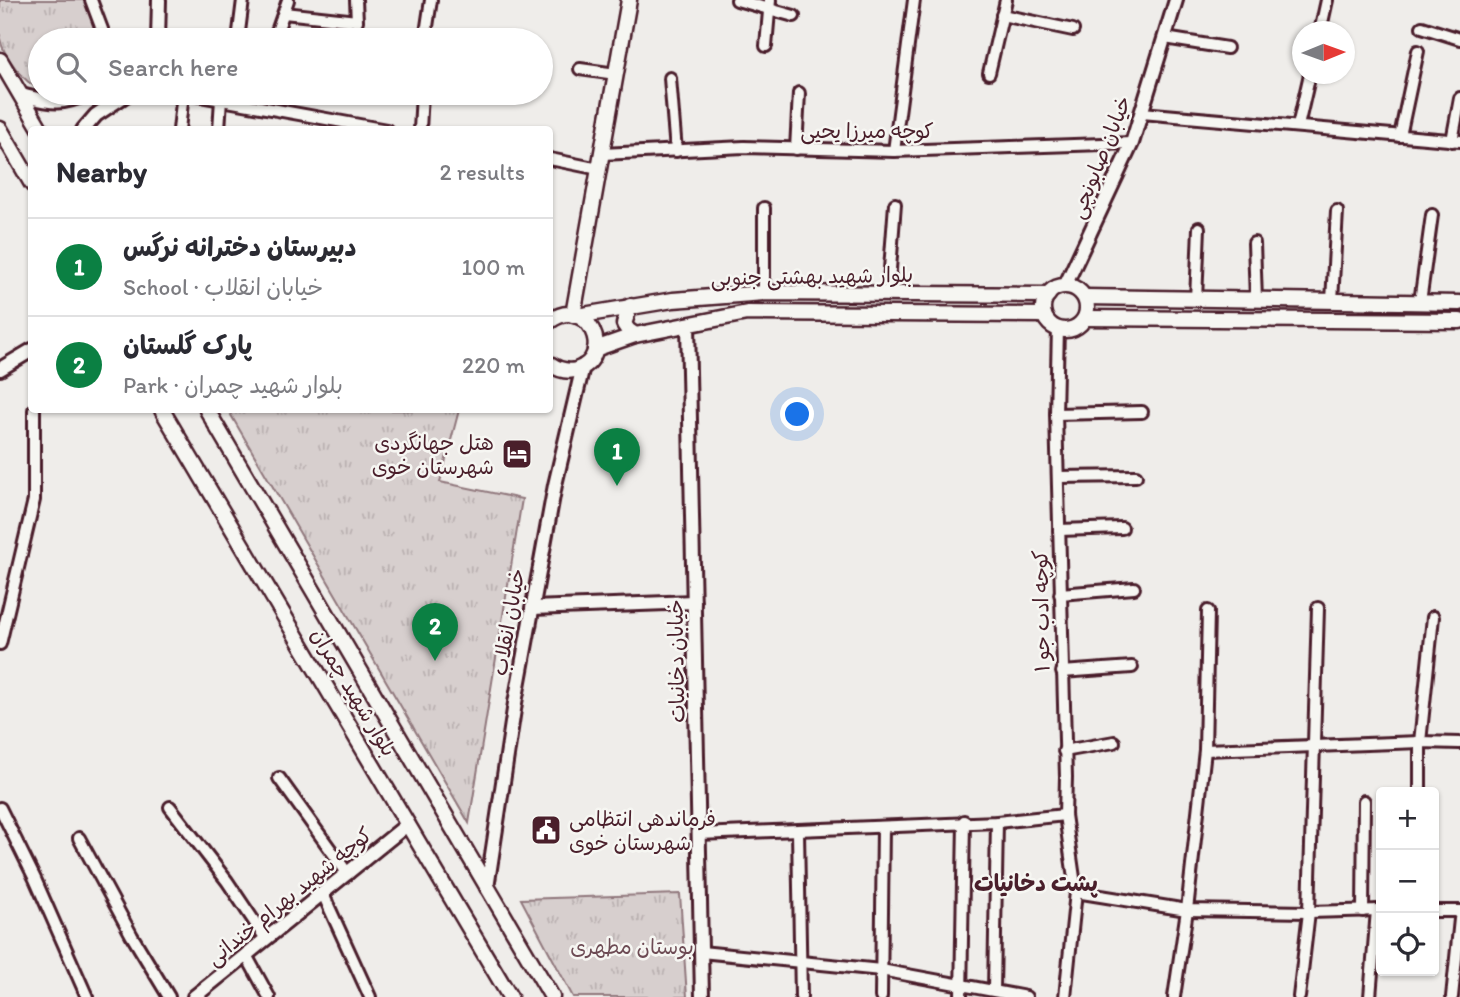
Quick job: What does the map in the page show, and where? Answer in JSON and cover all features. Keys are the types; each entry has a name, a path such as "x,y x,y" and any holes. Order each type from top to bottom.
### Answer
{"main road":[{"path":"553,367 568,371 583,366 589,362 595,349 596,341 590,326 575,315 629,0"},
{"path":"0,60 39,126"},
{"path":"0,129 28,177"},
{"path":"1065,286 1077,289 1085,297 1087,308 1085,318 1078,326 1068,330 1049,323 1044,315 1044,304 1048,295 1056,288 1065,286"},
{"name":"بلوار شهید بهشتی جنوبی","path":"553,320 564,314 575,315 673,300 764,293 1048,295"},
{"path":"1085,297 1460,303"},
{"path":"630,306 625,324 635,335"},
{"name":"بلوار شهید بهشتی جنوبی","path":"595,349 635,335 747,313 1044,315"},
{"path":"1085,318 1460,321"},
{"name":"بلوار شهید چمران","path":"164,413 510,997"},
{"name":"بلوار شهید چمران","path":"209,413 552,997"}],"street":[{"path":"91,0 102,28"},
{"path":"158,28 159,0"},
{"path":"239,28 243,0"},
{"path":"278,28 288,0"},
{"path":"284,13 357,21 356,0"},
{"path":"427,28 431,0"},
{"path":"737,0 770,5 794,16"},
{"path":"894,151 914,0"},
{"path":"989,73 1006,0"},
{"name":"خیابان صابونچی","path":"1065,286 1132,143 1176,0"},
{"path":"1322,21 1327,0"},
{"path":"766,46 770,5"},
{"path":"1002,15 1073,30"},
{"path":"1422,27 1460,39"},
{"path":"1165,38 1227,48"},
{"path":"1400,136 1418,51"},
{"path":"580,69 616,74"},
{"path":"670,79 676,151"},
{"path":"1298,127 1308,84"},
{"path":"796,149 799,93"},
{"path":"21,95 28,97"},
{"path":"1142,113 1456,141 1460,98"},
{"path":"86,126 96,115 111,105"},
{"path":"179,126 182,105"},
{"path":"220,126 224,105"},
{"path":"254,105 366,126"},
{"path":"420,126 421,105"},
{"name":"کوچه میرزا یحیی","path":"553,159 601,161 676,151 744,148 894,151 1132,143"},
{"path":"888,295 895,204"},
{"path":"764,208 764,293"},
{"path":"1332,301 1337,211"},
{"path":"1420,302 1432,215"},
{"path":"1196,300 1199,228"},
{"path":"1254,243 1256,300"},
{"name":"خیابان دخانیات","path":"688,324 702,997"},
{"name":"کوچه ادب جو ۱","path":"1058,328 1056,414 1065,815 1076,892 1065,997"},
{"path":"0,369 28,352"},
{"name":"خیابان انقلاب","path":"487,888 532,608 555,485 583,366"},
{"path":"1056,414 1142,412"},
{"path":"0,644 34,500 34,413"},
{"path":"1058,477 1136,476"},
{"path":"1059,530 1122,528"},
{"path":"1060,594 1134,588"},
{"path":"532,608 694,602"},
{"path":"1298,997 1309,912 1318,608"},
{"path":"1174,997 1205,750 1208,611"},
{"path":"1420,787 1420,742 1433,617"},
{"path":"1062,672 1132,667"},
{"path":"1064,751 1114,742"},
{"path":"1205,750 1460,743"},
{"path":"279,778 348,874"},
{"path":"1363,911 1364,801"},
{"path":"0,807 87,997"},
{"path":"170,807 227,881 266,939"},
{"path":"699,834 798,832 964,821 997,822 1065,815"},
{"path":"961,991 964,821"},
{"path":"994,990 997,822"},
{"name":"کوچه شهید بهرام خندانی","path":"194,997 408,824"},
{"path":"881,997 883,827"},
{"path":"798,832 801,997"},
{"path":"79,838 132,936 169,997"},
{"path":"1076,892 1187,910 1376,910"},
{"path":"323,894 370,997"},
{"path":"1439,911 1460,911"},
{"path":"1370,997 1379,913"},
{"path":"1452,997 1460,919"},
{"path":"701,952 881,970 961,991 994,990 1024,997"},
{"path":"246,955 269,997"}],"green space":[{"path":"0,0 85,0 94,28 28,28 28,80 10,61 0,39"},
{"path":"230,413 458,413 440,482 522,499 469,823"},
{"name":"بوستان مطهری","path":"680,894 687,997 573,997 521,899"}],"place":[{"name":"هتل جهانگردی شهرستان خوی","path":"517,454"},
{"name":"دبیرستان دخترانه نرگس","path":"617,486"},
{"name":"پارک گلستان","path":"435,661"},
{"name":"فرماندهی انتظامی شهرستان خوی","path":"546,830"}],"district":[{"name":"پشت دخانیات","path":"1036,883"}]}
